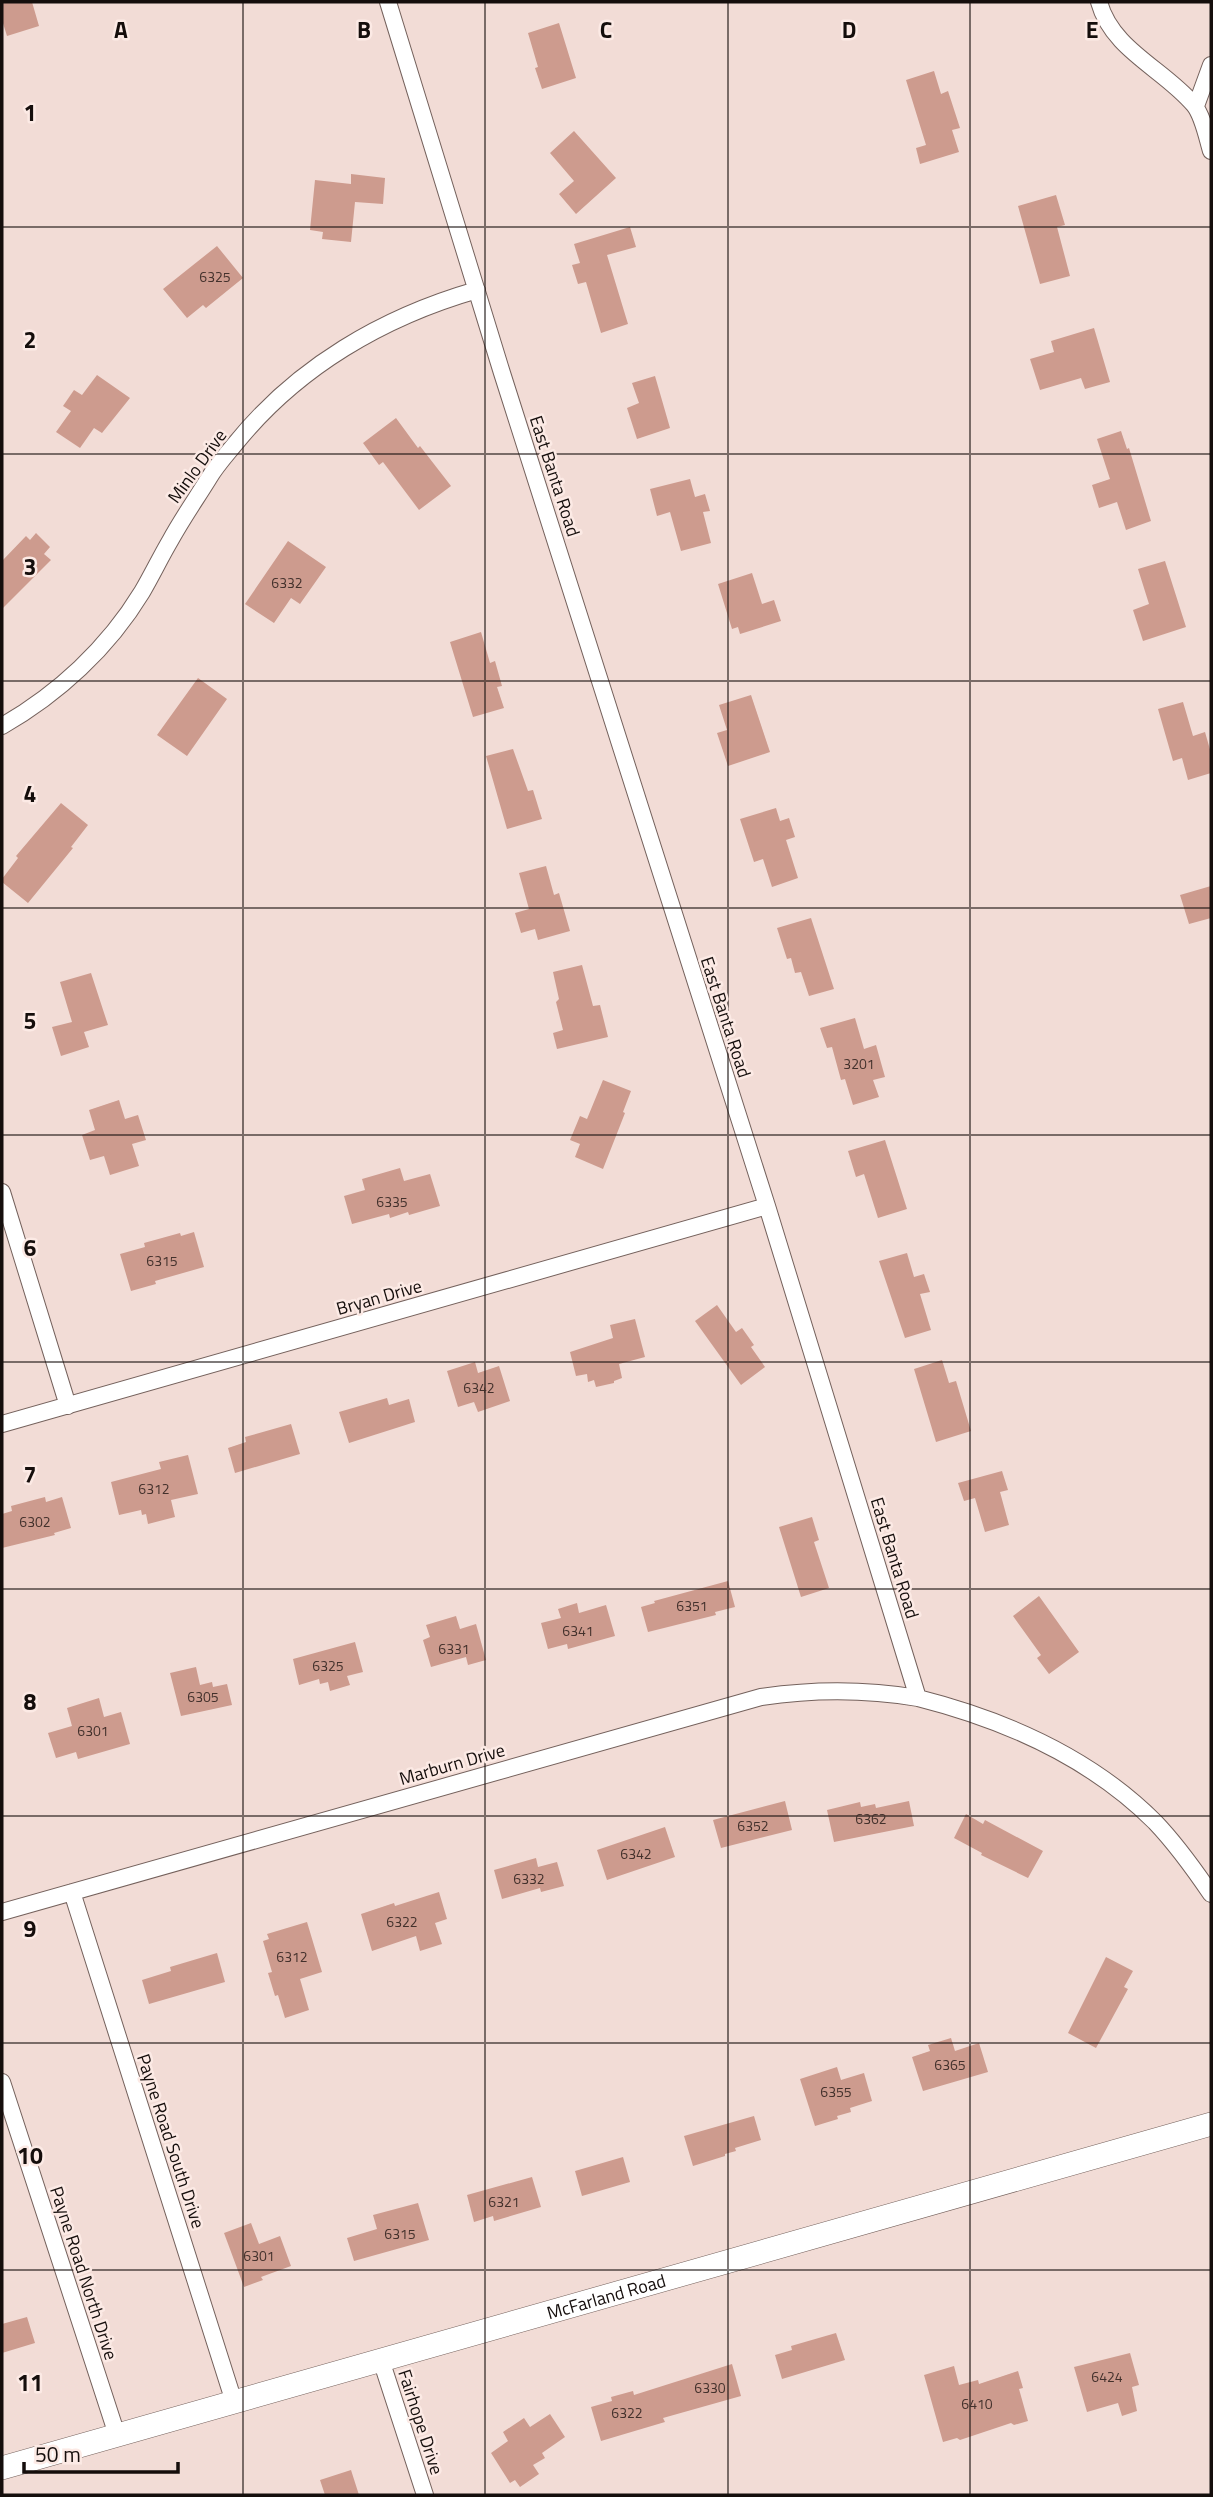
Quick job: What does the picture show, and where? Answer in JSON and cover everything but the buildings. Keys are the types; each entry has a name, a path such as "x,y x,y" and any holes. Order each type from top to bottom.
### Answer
{"street":[{"name":"East Banta Road","path":"388,2 918,1698"},
{"path":"1099,2 1102,16 1118,38 1196,106 1211,151"},
{"path":"1196,106 1211,65"},
{"name":"Minlo Drive","path":"2,726 32,708 68,678 114,631 142,593 179,524 209,477 272,404 323,362 363,336 431,304 477,290"},
{"path":"2,1192 68,1406"},
{"name":"Bryan Drive","path":"2,1424 766,1206"},
{"name":"Marburn Drive","path":"2,1912 761,1697 839,1690 918,1698"},
{"path":"918,1698 1001,1724 1078,1762 1118,1790 1154,1821 1186,1857 1211,1894"},
{"name":"Payne Road South Drive","path":"72,1892 234,2402"},
{"name":"Payne Road North Drive","path":"2,2082 117,2435"},
{"name":"McFarland Road","path":"2,2468 1211,2124"},
{"name":"Fairhope Drive","path":"380,2360 425,2495"}]}
